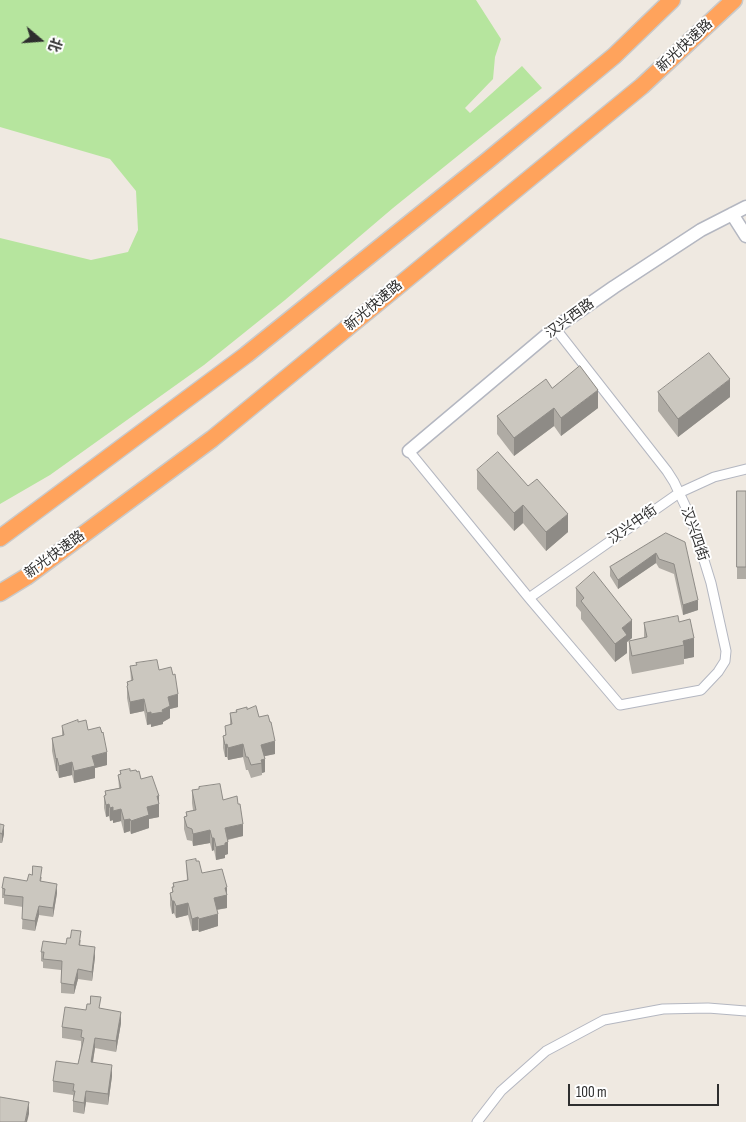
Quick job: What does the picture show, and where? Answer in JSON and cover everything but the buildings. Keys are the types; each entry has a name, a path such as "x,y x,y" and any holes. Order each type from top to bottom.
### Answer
{"highway":[{"path":"4,533 246,355 487,162 614,56 672,0"},
{"name":"新光快速路","path":"0,593 26,577 212,439 642,86 732,2"}],"street":[{"path":"741,212 746,236"},
{"name":"汉兴西路","path":"409,451 555,328 700,230 741,212"},
{"name":"汉兴四街","path":"528,598 620,705 701,690 718,672 725,661 726,651 711,583 691,518 679,493 667,471 555,328"},
{"path":"409,451 528,598"},
{"name":"汉兴中街","path":"528,598 679,493 714,477 746,469"},
{"path":"477,1122 501,1091 546,1051 604,1020 662,1009 708,1008 746,1011"}],"green space":[{"path":"0,0 476,0 501,39 495,57 493,79 465,108 470,113 522,66 542,88 393,208 285,300 204,365 50,475 0,504 0,238 91,260 128,252 138,230 136,191 110,159 0,127"}]}
